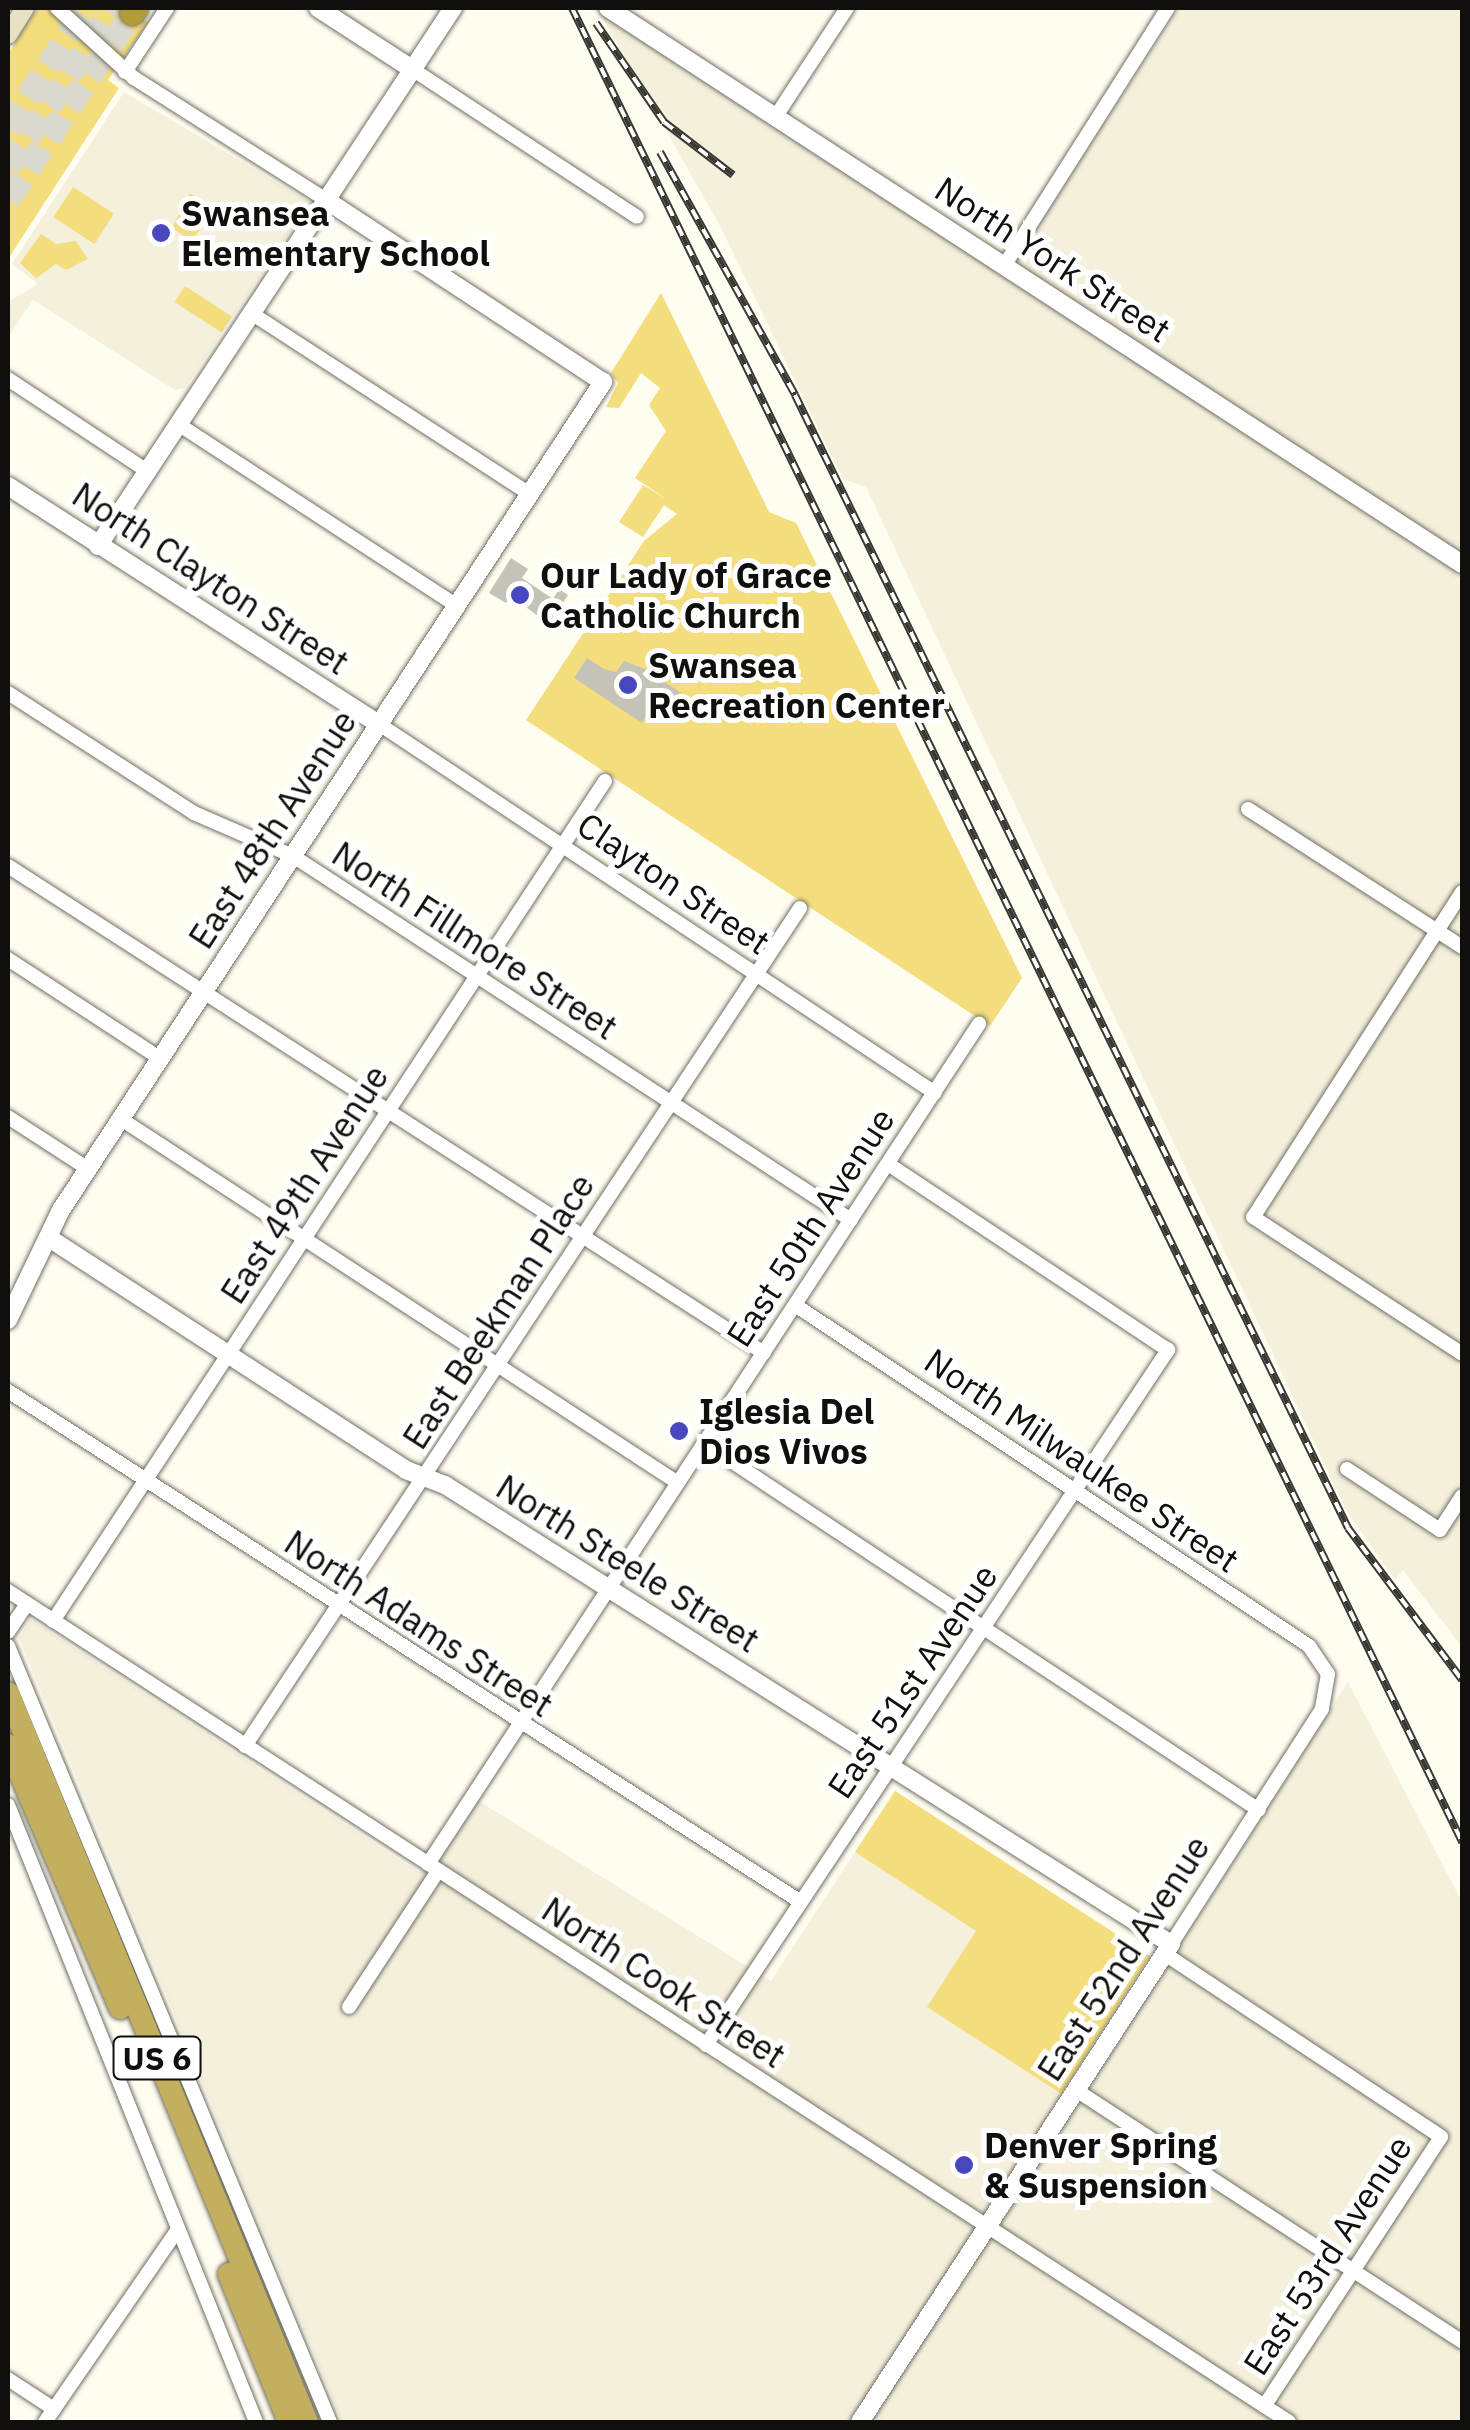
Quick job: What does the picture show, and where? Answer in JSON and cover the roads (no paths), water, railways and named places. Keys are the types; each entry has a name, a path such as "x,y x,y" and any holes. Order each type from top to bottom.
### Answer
{"highway":[{"name":"US 6","path":"8,1693 306,2422"},
{"name":"US 6","path":"8,1745 289,2422"}],"main road":[{"path":"8,35 25,8"}],"street":[{"path":"57,8 122,69 326,200"},
{"path":"122,69 167,8"},
{"path":"318,8 638,217"},
{"path":"98,546 452,8"},
{"name":"North York Street","path":"609,8 1462,564"},
{"path":"776,116 847,8"},
{"path":"1004,266 1168,8"},
{"name":"East 48th Avenue","path":"8,1320 88,1170 603,382 326,200"},
{"path":"251,313 530,494"},
{"path":"8,378 147,471"},
{"path":"178,424 457,606"},
{"name":"North Clayton Street","path":"8,486 379,724"},
{"name":"North Fillmore Street","path":"8,693 194,813 293,856 850,1220"},
{"name":"Clayton Street","path":"379,724 934,1092"},
{"name":"East 49th Avenue","path":"53,1621 605,781"},
{"path":"1248,809 1462,947"},
{"path":"8,866 764,1352"},
{"path":"1462,892 1252,1217 1462,1354"},
{"name":"East Beekman Place","path":"245,1746 800,908"},
{"path":"8,959 161,1059"},
{"name":"East 50th Avenue","path":"349,2007 520,1724 979,1024"},
{"path":"8,1117 88,1170"},
{"path":"121,1120 678,1482"},
{"name":"East 51st Avenue","path":"706,2045 1168,1350 888,1164"},
{"name":"North Steele Street","path":"49,1238 890,1768 1168,1949 1441,2136"},
{"name":"North Milwaukee Street","path":"795,1305 1309,1646 1328,1674"},
{"name":"North Adams Street","path":"8,1391 336,1608 802,1902"},
{"path":"704,1443 1258,1810"},
{"path":"1348,1468 1440,1530 1462,1496"},
{"name":"North Cook Street","path":"8,1591 1288,2422"},
{"path":"8,1632 27,1604"},
{"path":"8,1646 330,2422"},
{"name":"East 52nd Avenue","path":"860,2422 1322,1709 1328,1674"},
{"path":"8,1805 256,2422"},
{"path":"1076,2090 1462,2342"},
{"name":"East 53rd Avenue","path":"1264,2406 1441,2136"},
{"path":"45,2422 178,2229"},
{"path":"8,2379 54,2409"}],"tunnel":[{"path":"8,128 86,8"},
{"path":"8,167 113,8"},
{"path":"8,199 132,12"}],"railway":[{"path":"572,8 1462,1842"},
{"path":"596,23 664,122 733,175"},
{"path":"660,152 795,395 1348,1528 1462,1680"}],"place":[{"name":"Swansea Elementary School","path":"161,233"},
{"name":"Our Lady of Grace Catholic Church","path":"520,595"},
{"name":"Swansea Recreation Center","path":"628,685"},
{"name":"Iglesia Del Dios Vivos","path":"679,1431"},
{"name":"Denver Spring & Suspension","path":"964,2165"}]}
